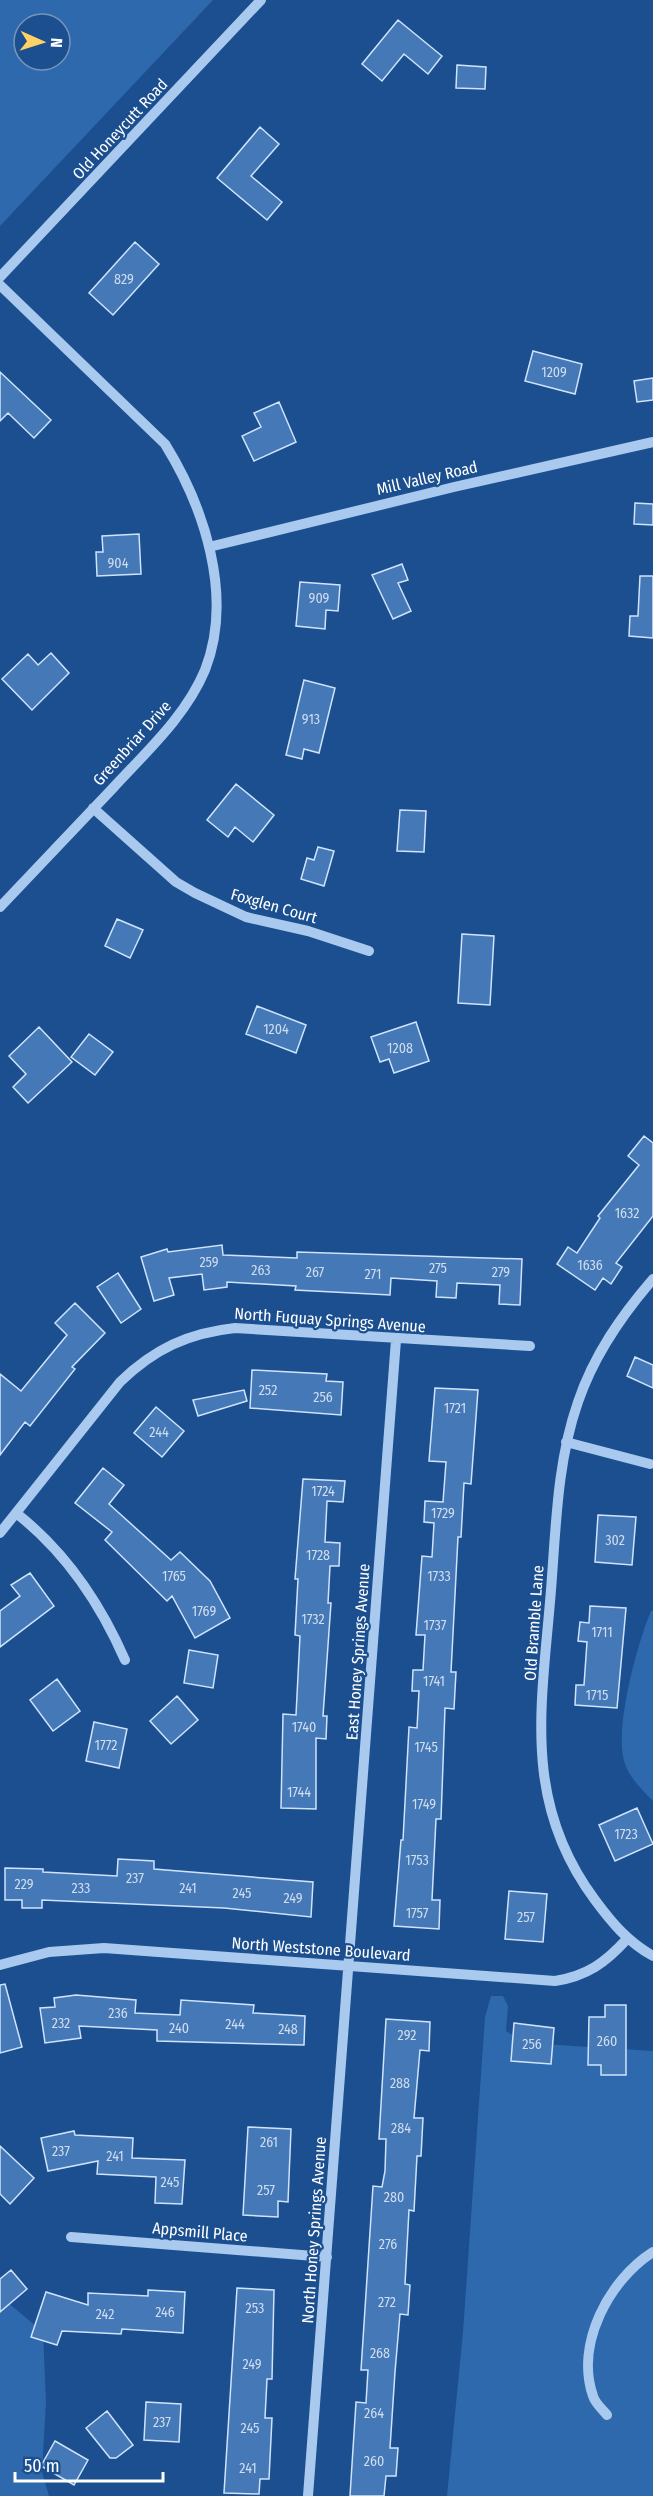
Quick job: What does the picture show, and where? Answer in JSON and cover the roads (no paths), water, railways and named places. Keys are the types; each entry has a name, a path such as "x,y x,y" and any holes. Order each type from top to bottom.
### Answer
{"street":[{"name":"Old Honeycutt Road","path":"0,277 261,0"},
{"name":"Greenbriar Drive","path":"0,285 165,444 189,489 209,546 215,593 214,624 205,669 180,714 0,907"},
{"name":"Mill Valley Road","path":"209,546 653,442"},
{"name":"Foxglen Court","path":"93,808 176,882 195,893 246,917 308,931 369,951"},
{"name":"Old Bramble Lane","path":"653,1279 614,1329 594,1361 566,1442 556,1521 540,1734 545,1790 567,1854 586,1887 627,1939 653,1956"},
{"name":"North Fuquay Springs Avenue","path":"0,1533 120,1382 140,1362 174,1341 210,1330 235,1328 396,1340 530,1346"},
{"name":"East Honey Springs Avenue","path":"349,1966 396,1340"},
{"path":"566,1442 650,1464"},
{"path":"16,1513 65,1559 99,1606 125,1660"},
{"name":"North Weststone Boulevard","path":"0,1965 49,1952 104,1948 555,1981 572,1978 593,1970 627,1939"},
{"name":"North Honey Springs Avenue","path":"308,2496 349,1966"},
{"name":"Appsmill Place","path":"71,2237 327,2257"},
{"path":"607,2415 593,2397 589,2370 592,2334 614,2290 628,2272 653,2252"}]}
